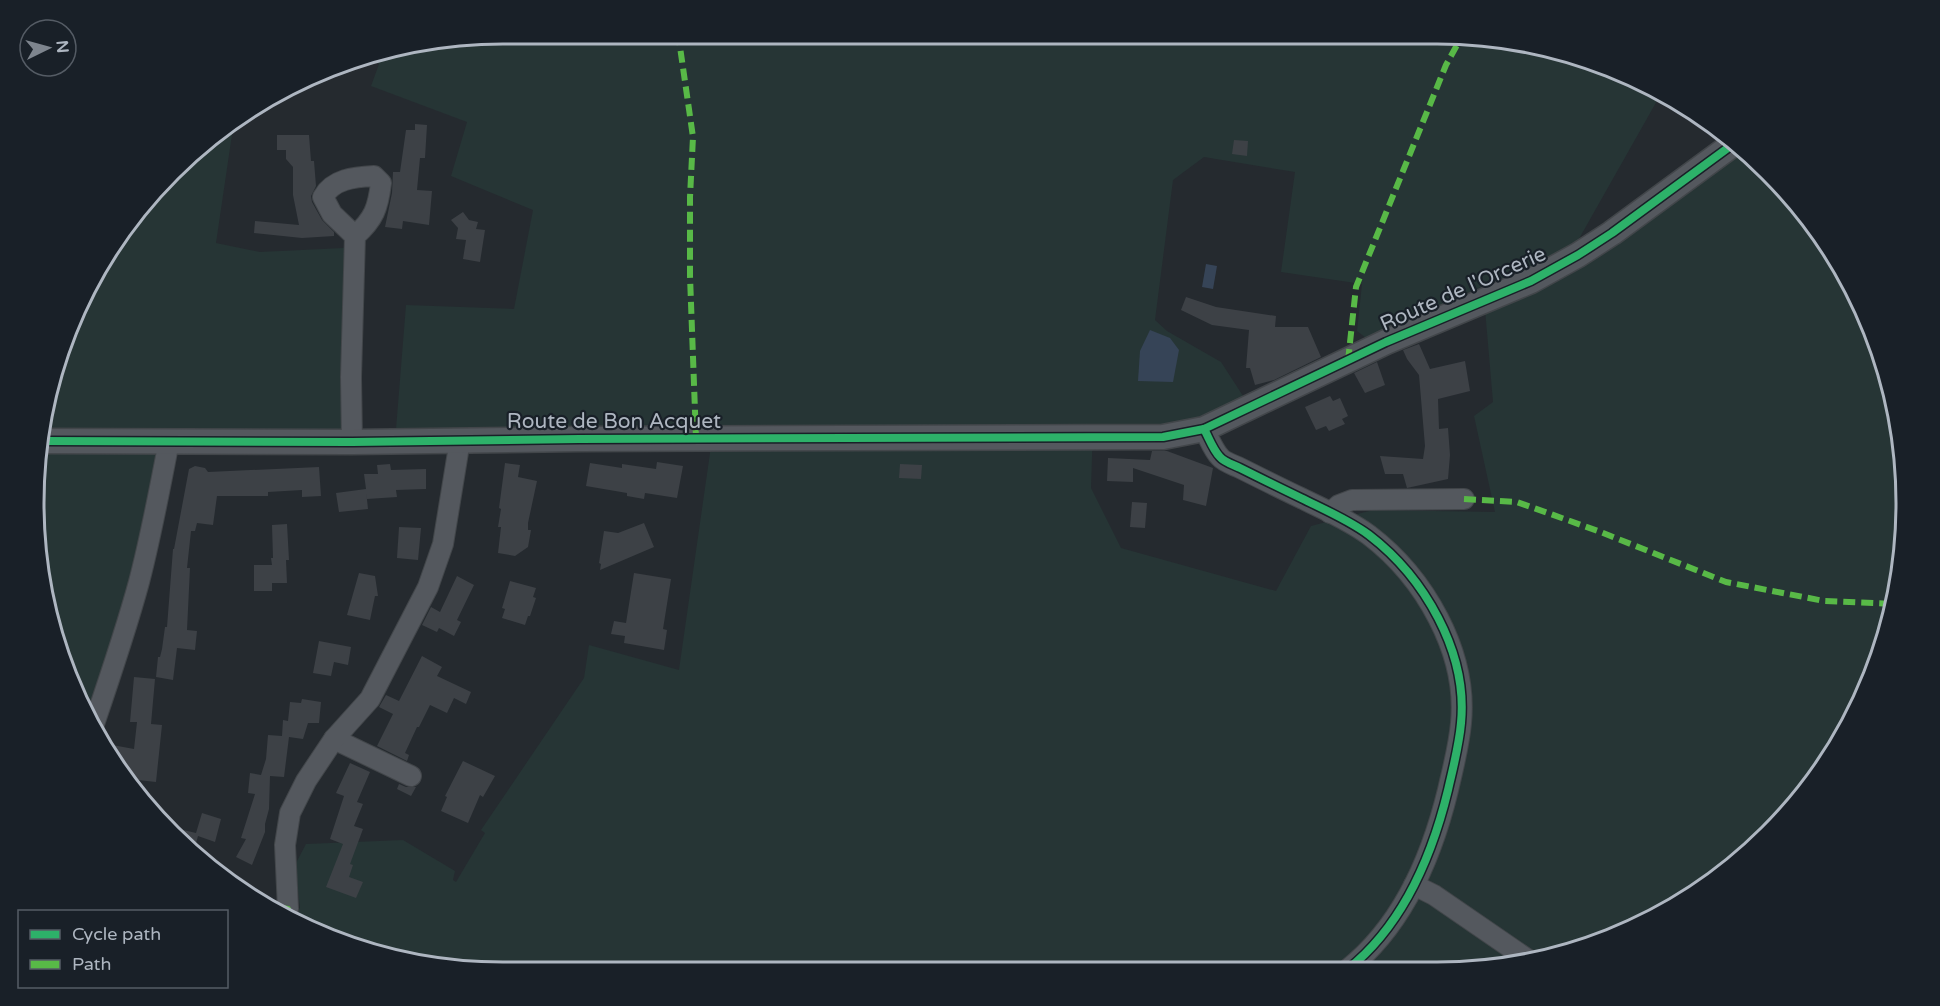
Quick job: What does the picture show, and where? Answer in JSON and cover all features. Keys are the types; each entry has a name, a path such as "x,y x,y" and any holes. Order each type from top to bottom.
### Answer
{"street":[{"name":"Route de l'Orcerie","path":"1195,432 1386,342 1531,281 1612,233 1728,148"},
{"path":"352,442 351,366 355,236"},
{"name":"Route de Bon Acquet","path":"47,441 352,442 1152,437 1195,432"},
{"path":"1195,432 1220,458 1367,534 1397,560 1424,591 1453,653 1461,692 1462,722 1444,805 1427,855 1403,905 1379,938 1357,962"},
{"path":"288,909 285,845 290,813 306,781 334,739 370,699 428,587 442,544 460,440"},
{"path":"96,716 123,639 139,581 156,510 168,441"},
{"path":"1330,513 1339,505 1352,500 1464,500"},
{"path":"334,739 411,776"},
{"path":"1413,885 1434,895 1522,955"}],"shaded area":[{"path":"473,44 1467,44 1527,52 1613,78 1657,100 1554,283 1725,145 1762,178 1802,223 1835,273 1862,327 1881,384 1893,443 1896,473 1896,533 1888,593 1862,679 1835,733 1802,783 1762,828 1717,868 1667,901 1613,928 1556,947 1497,959 1467,962 473,962 413,954 327,928 295,912 300,908 295,865 306,844 403,840 455,871 453,880 456,882 485,833 481,830 584,678 589,645 679,670 714,425 396,429 406,305 514,309 533,210 451,176 467,122 371,86 379,64 375,62 413,52","holes":["1204,157 1295,172 1281,272 1362,284 1357,331 1366,338 1483,286 1493,402 1474,416 1495,512 1373,510 1311,526 1276,591 1121,548 1091,488 1093,426 1180,424 1245,399 1221,362 1167,331 1155,320 1173,180"]},
{"path":"232,132 216,243 260,252 344,248 341,430 156,431 155,470 133,569 101,679 90,705 68,651 52,593 44,533 44,473 52,413 78,327 105,273 121,248 138,223 178,178"}],"water":[{"path":"1206,264 1217,266 1213,289 1202,287"},
{"path":"1150,330 1170,338 1179,350 1173,382 1138,381 1140,351"}],"building":[{"path":"415,124 427,125 425,158 420,158 417,190 432,191 429,225 403,221 402,229 385,227 392,193 393,172 400,172 406,130 415,130"},
{"path":"277,135 309,135 316,186 311,196 312,202 322,220 334,232 334,236 302,238 254,233 255,221 299,225 293,195 293,167 286,159 286,150 277,150"},
{"path":"1234,140 1248,141 1247,156 1232,154"},
{"path":"463,212 469,220 478,222 476,229 485,230 480,262 463,259 466,240 456,239 458,228 451,220"},
{"path":"1186,297 1216,307 1276,316 1275,327 1308,327 1321,357 1274,380 1255,385 1250,368 1246,368 1249,330 1212,325 1181,310"},
{"path":"1419,344 1430,369 1465,361 1470,391 1438,399 1439,429 1448,428 1450,455 1448,479 1407,488 1403,474 1385,474 1380,456 1423,459 1425,446 1419,375 1403,350"},
{"path":"1377,362 1385,385 1365,393 1354,373"},
{"path":"1330,396 1333,401 1340,398 1348,416 1342,419 1345,424 1329,431 1326,426 1316,430 1305,407"},
{"path":"1152,451 1167,451 1213,468 1206,506 1183,500 1184,485 1133,468 1133,482 1107,481 1108,458 1150,460"},
{"path":"657,462 683,466 677,498 645,493 644,499 627,496 627,493 586,486 590,463 622,468 622,464 656,469"},
{"path":"505,463 520,465 518,477 537,481 528,523 528,530 531,530 528,547 515,556 498,553 501,527 498,527 501,509 499,508"},
{"path":"390,464 391,470 426,469 426,489 396,490 397,497 367,499 366,490 368,509 339,512 336,493 366,489 364,474 378,474 377,465"},
{"path":"900,464 922,465 921,479 899,478"},
{"path":"195,466 205,468 208,472 319,467 321,496 302,497 302,490 268,492 268,496 217,496 213,525 197,523 195,531 191,531 187,568 190,568 187,630 197,631 195,650 177,648 173,680 156,677 158,657 162,649 165,627 167,627 173,549 189,469"},
{"path":"1132,502 1147,503 1145,528 1130,527"},
{"path":"644,523 654,547 600,570 604,531 618,533"},
{"path":"287,524 289,560 286,560 287,583 272,583 272,591 254,591 254,565 272,565 272,525"},
{"path":"399,527 421,528 418,560 397,558"},
{"path":"359,573 375,576 378,596 375,596 370,620 347,615"},
{"path":"634,573 671,579 663,629 667,630 664,650 624,643 625,636 611,634 614,621 626,623"},
{"path":"457,576 474,585 457,620 461,622 454,636 439,628 437,632 422,625 431,607 440,612"},
{"path":"510,581 536,588 533,597 536,598 525,625 502,618 505,609 502,608"},
{"path":"319,641 351,647 348,665 334,662 331,676 313,673"},
{"path":"422,656 442,667 437,676 471,692 466,704 454,698 447,713 430,705 405,753 409,755 407,761 377,746 393,714 379,707 386,695 399,701"},
{"path":"134,677 155,679 151,724 162,725 156,782 136,780 113,745 134,749 137,722 130,722"},
{"path":"302,699 321,702 319,723 308,723 303,739 289,737 284,777 270,776 269,809 265,832 252,865 236,857 246,839 241,838 255,794 248,793 250,773 261,775 266,759 268,735 282,736 283,720 288,721 290,702 301,703"},
{"path":"463,761 495,776 483,797 480,795 468,823 441,811 447,797 445,796"},
{"path":"350,763 370,772 357,802 363,804 354,826 363,829 350,864 353,865 349,877 363,882 356,898 326,887 343,844 330,839 344,796 336,793"},
{"path":"399,784 416,787 411,796 397,789"},
{"path":"202,813 221,819 215,842 198,836 196,844 179,829 196,833"}],"marked path":[{"path":"680,44 693,137 690,276 696,438"},
{"path":"1348,361 1356,287 1446,65 1458,44"},
{"path":"1464,499 1517,502 1598,531 1726,582 1824,601 1885,604"}],"cycle path":[{"path":"47,441 352,442 1163,437 1204,429 1386,342 1531,281 1612,233 1728,148"},
{"path":"1204,429 1215,451 1224,460 1344,520 1369,535 1389,552 1408,572 1438,618 1457,670 1461,696 1460,732 1448,790 1433,840 1424,864 1399,911 1384,932 1356,962"}]}
